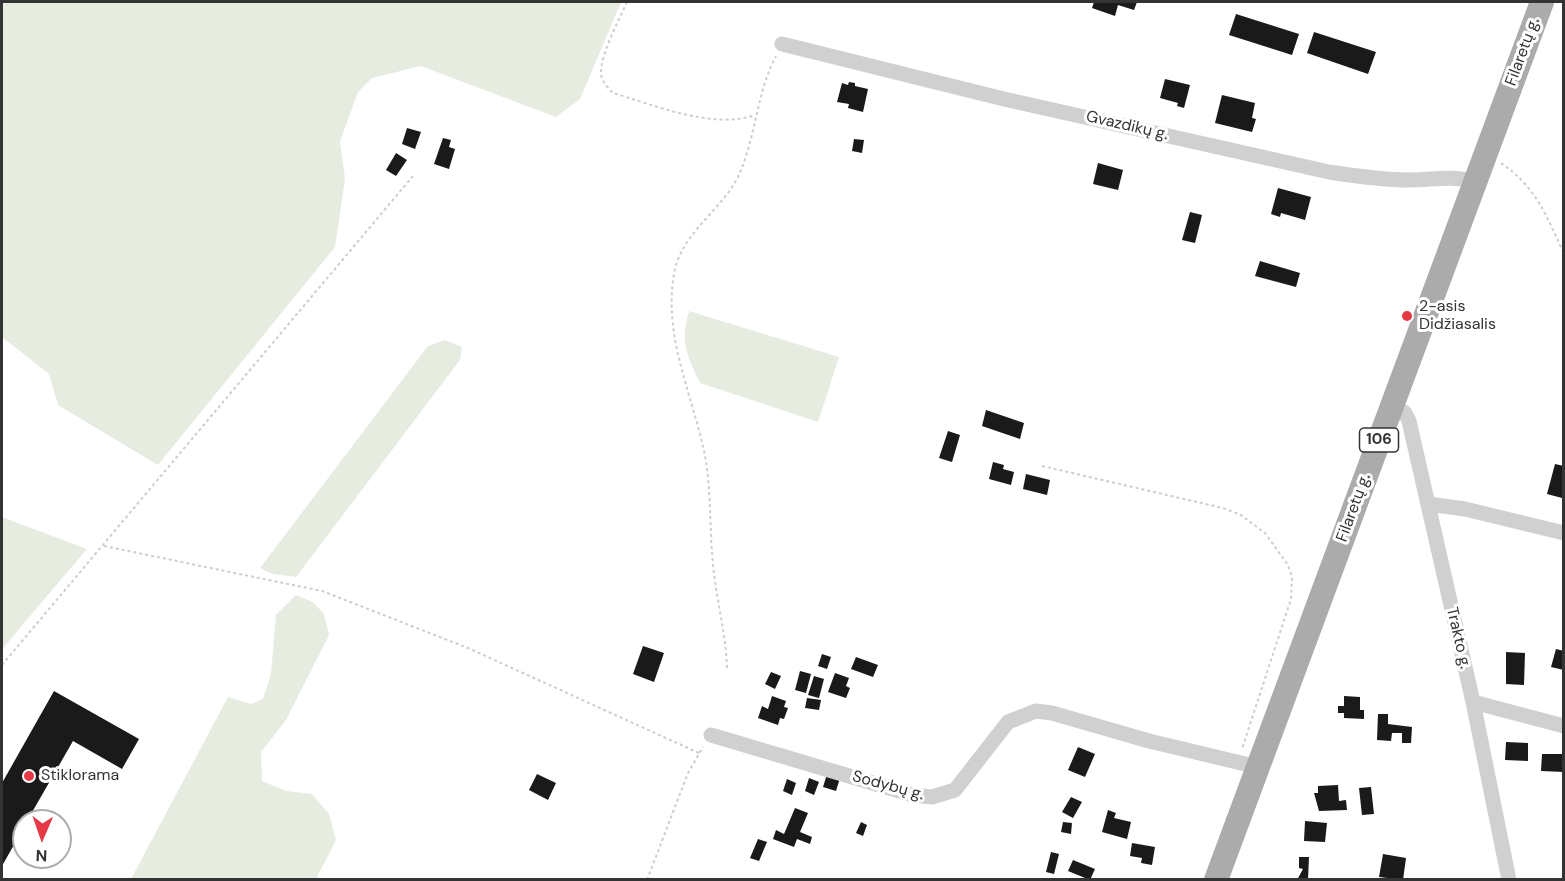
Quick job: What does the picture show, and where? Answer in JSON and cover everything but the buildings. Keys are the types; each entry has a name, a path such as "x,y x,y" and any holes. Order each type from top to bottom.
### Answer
{"main road":[{"name":"Filaretų g.","path":"1216,879 1248,765 1392,405 1542,2"}],"street":[{"name":"Gvazdikų g.","path":"782,44 1004,99 1329,172 1401,180 1451,176 1475,182"},
{"name":"Trakto g.","path":"1392,405 1405,413 1408,421 1473,702 1509,879"},
{"path":"1428,504 1465,509 1563,533"},
{"path":"1473,702 1563,726"},
{"name":"Sodybų g.","path":"711,735 913,795 932,797 955,790 1008,723 1023,714 1036,711 1052,713 1248,765"}],"path":[{"path":"627,2 602,62 601,75 605,86 613,93 705,118 732,121 755,116"},
{"path":"727,668 726,642 714,574 705,456 678,359 672,296 679,252 737,178 766,75 782,44"},
{"path":"1486,153 1521,177 1533,193 1563,254"},
{"path":"2,665 103,546 161,473 413,176"},
{"path":"1042,466 1223,508 1252,523 1278,548 1292,577 1291,599 1248,765"},
{"path":"103,546 322,591 468,648 699,753"},
{"path":"647,879 688,773 711,735"}],"shaded area":[{"path":"2,2 621,2 580,99 556,117 421,66 372,78 358,92 340,141 345,179 335,247 158,465 58,405 49,374 2,337"},
{"path":"689,311 839,357 818,422 700,383 686,348 685,332"},
{"path":"445,340 462,347 460,360 296,577 273,574 260,568 428,346"},
{"path":"2,517 87,549 2,649"},
{"path":"296,595 313,602 324,614 329,635 286,720 261,752 262,781 286,791 312,794 329,814 336,840 316,879 131,879 228,697 251,704 263,699 271,674 276,615"}],"place":[{"name":"2-asis Didžiasalis","path":"1407,316"},
{"name":"Stiklorama","path":"29,776"}]}
